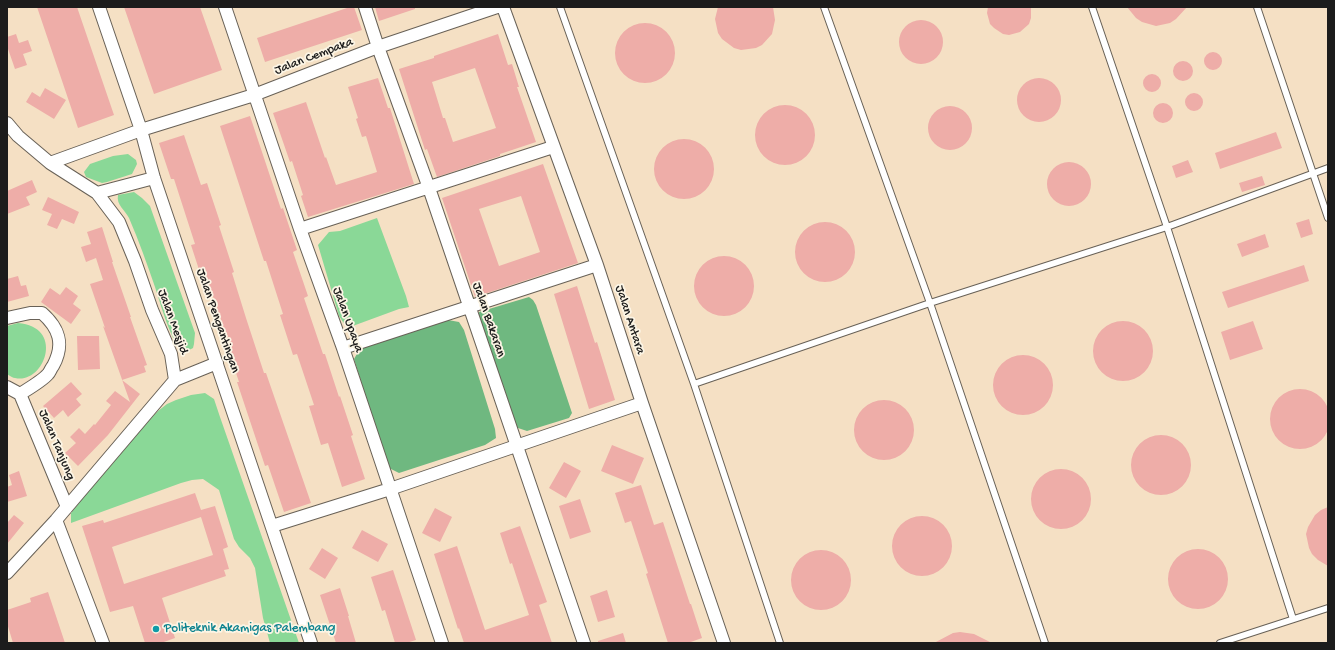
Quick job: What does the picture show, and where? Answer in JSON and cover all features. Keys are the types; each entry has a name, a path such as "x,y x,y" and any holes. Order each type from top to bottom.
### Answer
{"street":[{"name":"Jalan Pengantingan","path":"99,7 141,130 154,178 311,643"},
{"name":"Jalan Upaya","path":"225,7 300,229 343,348 442,643"},
{"name":"Jalan Bakaran","path":"366,7 378,47 429,188 584,643"},
{"name":"Jalan Cempaka","path":"50,163 141,130 254,95 378,47 497,7"},
{"name":"Jalan Antara","path":"503,7 596,265 724,643"},
{"name":"Jalan Mesjid","path":"7,123 18,136 50,163 97,193 118,222 135,261 152,310 171,354 175,380"},
{"path":"300,229 554,147"},
{"path":"97,193 154,178"},
{"path":"343,348 596,265"},
{"path":"7,318 30,313 42,313 51,321 58,333 60,346 56,359 48,374 20,394 7,386"},
{"path":"7,573 56,520 175,380 217,363"},
{"name":"Jalan Tanjung","path":"20,394 67,507"},
{"path":"272,526 390,489 642,403"},
{"path":"56,520 103,643"}],"lane":[{"path":"560,7 694,384 780,643"},
{"path":"824,7 930,303 1045,643"},
{"path":"1092,7 1167,227 1293,619"},
{"path":"1257,7 1328,218"},
{"path":"694,384 930,303 1167,227 1328,168"},
{"path":"1220,643 1328,608"}],"green space":[{"path":"128,154 136,160 137,164 132,174 102,183 86,177 84,172 90,164 113,156"},
{"path":"134,192 150,206 195,333 193,348 189,350 181,349 175,342 136,235 129,218 118,202 118,195"},
{"path":"377,218 409,307 399,309 350,327 345,325 339,316 318,245 329,232 340,231"},
{"path":"529,297 536,305 572,413 569,418 527,431 518,428 513,422 479,322 479,312"},
{"path":"448,320 459,322 464,330 495,429 496,438 485,445 399,473 389,468 387,464 354,359 361,347"},
{"path":"18,323 33,327 42,334 46,344 45,355 41,365 34,373 25,378 14,378 7,374 7,326"},
{"path":"205,393 214,399 299,643 270,643 263,618 255,568 250,558 239,547 234,539 219,490 203,479 181,483 71,523 71,513 115,457 158,411 167,404 176,400 191,395"}],"building":[{"path":"37,7 77,7 114,115 78,128"},
{"path":"124,7 200,7 222,70 154,94"},
{"path":"350,7 354,7 362,30 265,62 257,38"},
{"path":"375,7 415,7 415,9 379,21"},
{"path":"718,7 773,7 775,20 772,34 762,45 756,48 741,50 734,48 722,39 718,33 715,19"},
{"path":"988,7 1031,7 1031,18 1029,24 1020,32 1009,35 1003,34 990,24 987,13"},
{"path":"1127,7 1187,7 1170,23 1156,26 1142,22 1136,18"},
{"path":"917,20 925,20 937,26 943,38 943,46 937,58 925,64 917,64 905,58 899,46 899,38 905,26"},
{"path":"645,23 662,28 670,36 675,53 670,70 662,78 645,83 628,78 620,70 615,53 620,36 628,28"},
{"path":"16,34 19,43 28,40 32,51 23,54 27,65 15,69 7,46 7,37"},
{"path":"498,34 508,65 512,64 519,87 517,87 536,142 437,177 427,149 425,150 399,69 434,58 434,56","holes":["475,68 496,128 453,142 445,118 443,118 432,82"]},
{"path":"1209,52 1217,52 1222,57 1220,68 1217,70 1209,70 1204,65 1204,57"},
{"path":"1183,61 1190,64 1193,71 1190,78 1183,81 1176,78 1173,71 1176,64"},
{"path":"1148,74 1156,74 1161,79 1159,90 1156,92 1148,92 1143,87 1143,79"},
{"path":"378,78 388,108 390,108 414,184 308,217 301,196 303,195 292,161 290,162 273,113 306,102 336,185 377,172 366,136 362,137 356,119 358,118 348,87"},
{"path":"1035,78 1043,78 1055,84 1061,96 1061,104 1055,116 1043,122 1035,122 1023,116 1017,104 1017,96 1023,84"},
{"path":"45,88 66,100 54,119 26,102 32,92 40,97"},
{"path":"1190,93 1198,93 1203,98 1201,109 1198,111 1190,111 1185,106 1185,98"},
{"path":"1163,103 1170,106 1173,113 1170,120 1163,123 1156,120 1153,113 1156,106"},
{"path":"785,105 802,110 810,118 815,135 810,152 802,160 785,165 768,160 760,152 755,135 760,118 768,110"},
{"path":"946,106 954,106 966,112 972,124 972,132 966,144 954,150 946,150 934,144 928,132 928,124 934,112"},
{"path":"250,116 281,209 283,208 297,250 293,252 308,296 304,298 323,354 325,354 339,397 340,396 365,479 342,487 328,443 321,445 309,406 314,405 297,354 293,355 280,315 283,314 220,126"},
{"path":"1276,132 1282,148 1220,169 1215,153"},
{"path":"184,135 201,185 207,183 221,225 219,226 234,272 232,273 246,318 264,373 266,373 311,503 284,512 268,465 265,466 237,382 239,382 224,336 226,335 208,281 203,282 191,245 195,244 174,179 171,179 159,143"},
{"path":"684,139 701,144 709,152 714,169 709,186 701,194 684,199 667,194 659,186 654,169 659,152 667,144"},
{"path":"1188,160 1193,172 1176,178 1172,166"},
{"path":"1065,162 1073,162 1085,168 1091,180 1091,188 1085,200 1073,206 1065,206 1053,200 1047,188 1047,180 1053,168"},
{"path":"543,164 578,263 475,297 442,198","holes":["521,196 540,252 499,266 479,209"]},
{"path":"1262,176 1265,185 1242,192 1239,183"},
{"path":"32,180 37,192 26,197 30,205 7,214 7,191"},
{"path":"48,197 79,212 74,224 62,219 57,229 47,225 52,214 42,210"},
{"path":"1309,219 1313,234 1301,238 1296,223"},
{"path":"825,222 842,227 850,235 855,252 850,269 842,277 825,282 808,277 800,269 795,252 800,235 808,227"},
{"path":"102,227 112,262 147,365 144,366 146,372 122,380 90,284 103,280 96,258 86,262 81,247 91,244 87,232"},
{"path":"1265,234 1269,247 1242,257 1237,244"},
{"path":"724,256 741,261 749,269 754,286 749,303 741,311 724,316 707,311 699,303 694,286 699,269 707,261"},
{"path":"1304,265 1309,281 1228,308 1222,292"},
{"path":"18,276 21,286 26,285 29,296 7,302 7,279"},
{"path":"577,286 595,343 597,342 615,400 589,409 554,294"},
{"path":"66,287 78,296 73,304 81,310 71,324 41,302 50,288 60,295"},
{"path":"1123,321 1140,326 1148,334 1153,351 1148,368 1140,376 1123,381 1106,376 1098,368 1093,351 1098,334 1106,326"},
{"path":"1253,321 1263,349 1230,360 1221,332"},
{"path":"77,336 99,336 100,369 78,370"},
{"path":"1023,355 1040,360 1048,368 1053,385 1048,402 1040,410 1023,415 1006,410 998,402 993,385 998,368 1006,360"},
{"path":"122,380 140,394 108,435 78,466 65,453 76,443 70,437 79,428 85,434 94,424 95,425 111,405 106,401 115,391 130,402"},
{"path":"71,382 82,394 76,399 81,405 68,417 63,410 54,418 43,406"},
{"path":"1300,389 1317,394 1325,402 1330,419 1325,436 1317,444 1300,449 1283,444 1275,436 1270,419 1275,402 1283,394"},
{"path":"884,400 901,405 909,413 914,430 909,447 901,455 884,460 867,455 859,447 854,430 859,413 867,405"},
{"path":"1161,435 1178,440 1186,448 1191,465 1186,482 1178,490 1161,495 1144,490 1136,482 1131,465 1136,448 1144,440"},
{"path":"612,445 644,458 633,484 601,471"},
{"path":"564,462 581,471 566,498 549,488"},
{"path":"1061,469 1078,474 1086,482 1091,499 1086,516 1078,524 1061,529 1044,524 1036,516 1031,499 1036,482 1044,474"},
{"path":"19,471 27,496 7,502 7,487 12,485 9,475"},
{"path":"641,485 654,525 663,522 702,638 688,643 668,643 631,521 625,523 615,493"},
{"path":"195,493 201,510 215,506 228,547 223,549 229,569 224,570 226,576 162,598 175,638 161,643 145,643 133,606 110,612 82,526 103,520 104,523","holes":["201,517 213,555 124,584 112,547"]},
{"path":"580,499 591,532 570,539 559,506"},
{"path":"1328,507 1328,566 1312,554 1306,534 1315,515"},
{"path":"435,508 452,517 440,542 422,533"},
{"path":"14,515 24,523 7,544 7,523"},
{"path":"922,516 939,521 947,529 952,546 947,563 939,571 922,576 905,571 897,563 892,546 897,529 905,521"},
{"path":"520,526 547,602 539,605 552,643 464,643 459,628 458,629 434,554 457,546 485,630 529,615 512,563 510,564 500,533"},
{"path":"362,530 388,544 378,562 352,548"},
{"path":"322,548 338,558 325,579 309,569"},
{"path":"1198,549 1215,554 1223,562 1228,579 1223,596 1215,604 1198,609 1181,604 1173,596 1168,579 1173,562 1181,554"},
{"path":"821,550 838,555 846,563 851,580 846,597 838,605 821,610 804,605 796,597 791,580 796,563 804,555"},
{"path":"393,570 416,640 406,643 395,643 385,610 382,611 371,577"},
{"path":"340,588 356,643 336,643 320,595"},
{"path":"607,590 615,617 598,622 590,596"},
{"path":"48,592 65,643 13,643 7,623 7,610 31,602 30,598"},
{"path":"960,632 974,634 992,643 934,643 953,633"},
{"path":"623,633 626,643 598,643 598,641"}],"place":[{"name":"Politeknik Akamigas Palembang","path":"156,629"}]}
